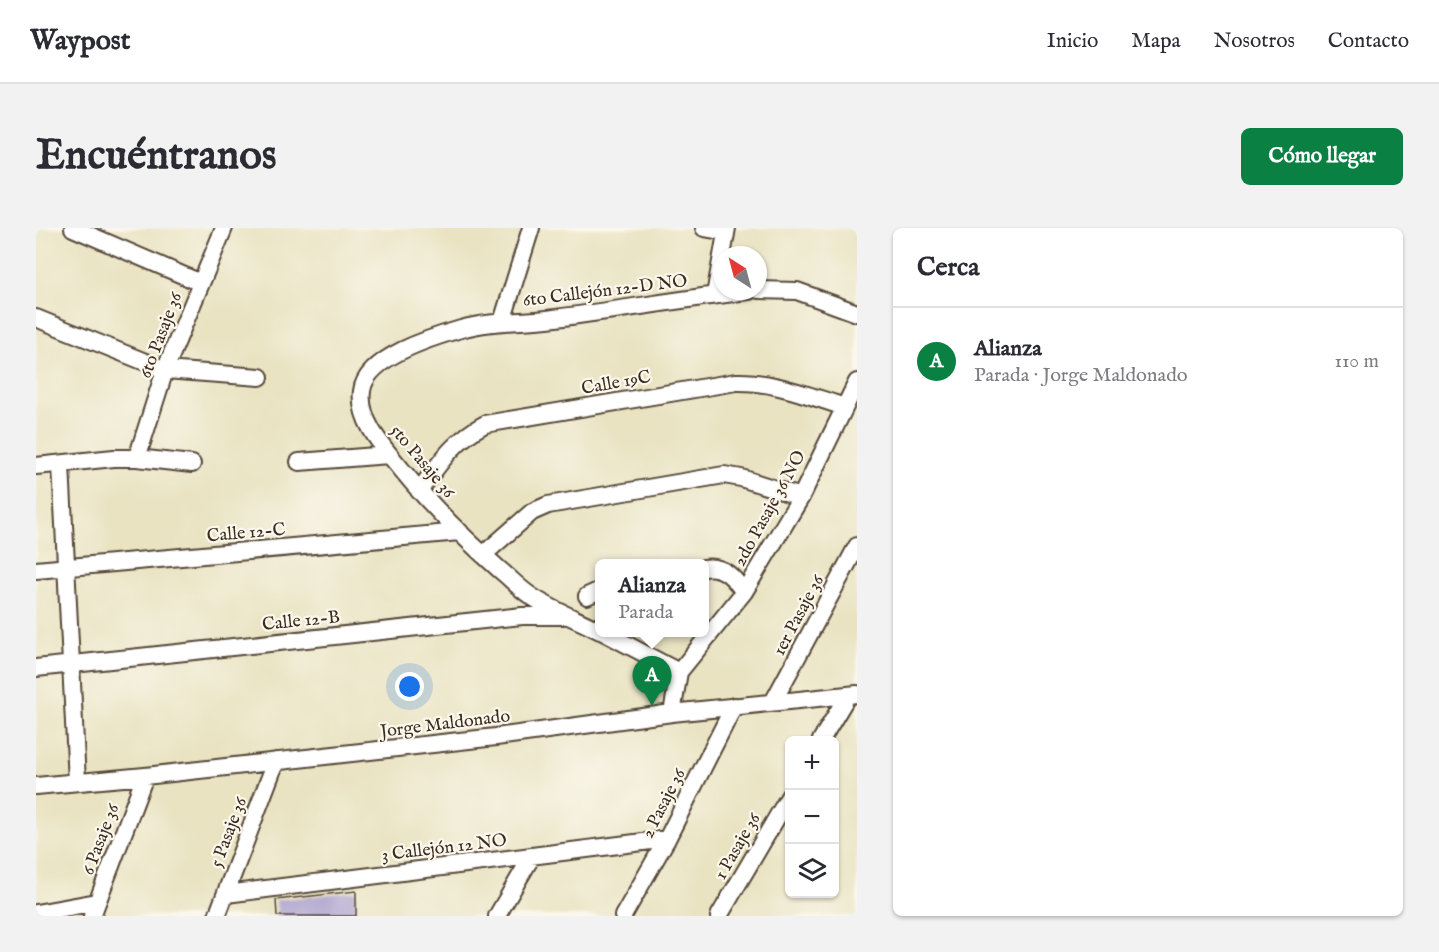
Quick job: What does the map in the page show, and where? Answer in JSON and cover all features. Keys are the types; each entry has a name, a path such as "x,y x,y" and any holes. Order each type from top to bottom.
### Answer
{"street":[{"path":"74,228 201,283"},
{"name":"6to Pasaje 36","path":"137,458 165,370 224,228"},
{"path":"502,322 531,228"},
{"path":"704,228 726,230 723,246"},
{"path":"767,290 797,291 857,313"},
{"name":"6to Callejón 12-D NO","path":"502,322 545,319 713,295"},
{"path":"36,318 165,370 260,376"},
{"name":"5to Pasaje 36","path":"502,322 464,328 423,342 382,363 368,375 362,390 363,409 368,423 389,455 419,491 483,555 530,595 550,608 595,629"},
{"name":"Calle 19C","path":"419,491 452,448 466,434 485,424 736,382 757,381 845,407"},
{"name":"2do Pasaje 36 NO","path":"709,635 744,592 801,497 857,382"},
{"path":"299,462 389,455"},
{"path":"36,466 114,458 192,464"},
{"path":"61,465 77,782"},
{"path":"483,555 532,512 548,505 724,475 801,497"},
{"name":"Calle 12-C","path":"36,570 460,532"},
{"name":"1er Pasaje 36","path":"773,702 857,546"},
{"path":"709,567 726,572 744,592"},
{"path":"838,580 857,579"},
{"name":"Calle 12-B","path":"36,668 522,616 571,616"},
{"name":"5to Pasaje 36","path":"611,637 679,672"},
{"name":"2do Pasaje 36 NO","path":"679,672 707,637"},
{"path":"672,712 679,672"},
{"path":"824,736 852,694"},
{"name":"Jorge Maldonado","path":"36,786 496,737 672,712 852,694"},
{"name":"2 Pasaje 36","path":"623,916 667,839 735,706"},
{"name":"5 Pasaje 36","path":"217,916 276,761"},
{"name":"6 Pasaje 36","path":"94,909 145,776"},
{"name":"1 Pasaje 36","path":"719,916 785,802"},
{"name":"3 Callejón 12 NO","path":"226,894 667,839"},
{"path":"497,916 532,856"},
{"path":"36,913 94,909"}],"building":[{"path":"356,891 356,916 277,916 276,900"}],"place":[{"name":"Alianza","path":"652,706"}]}
